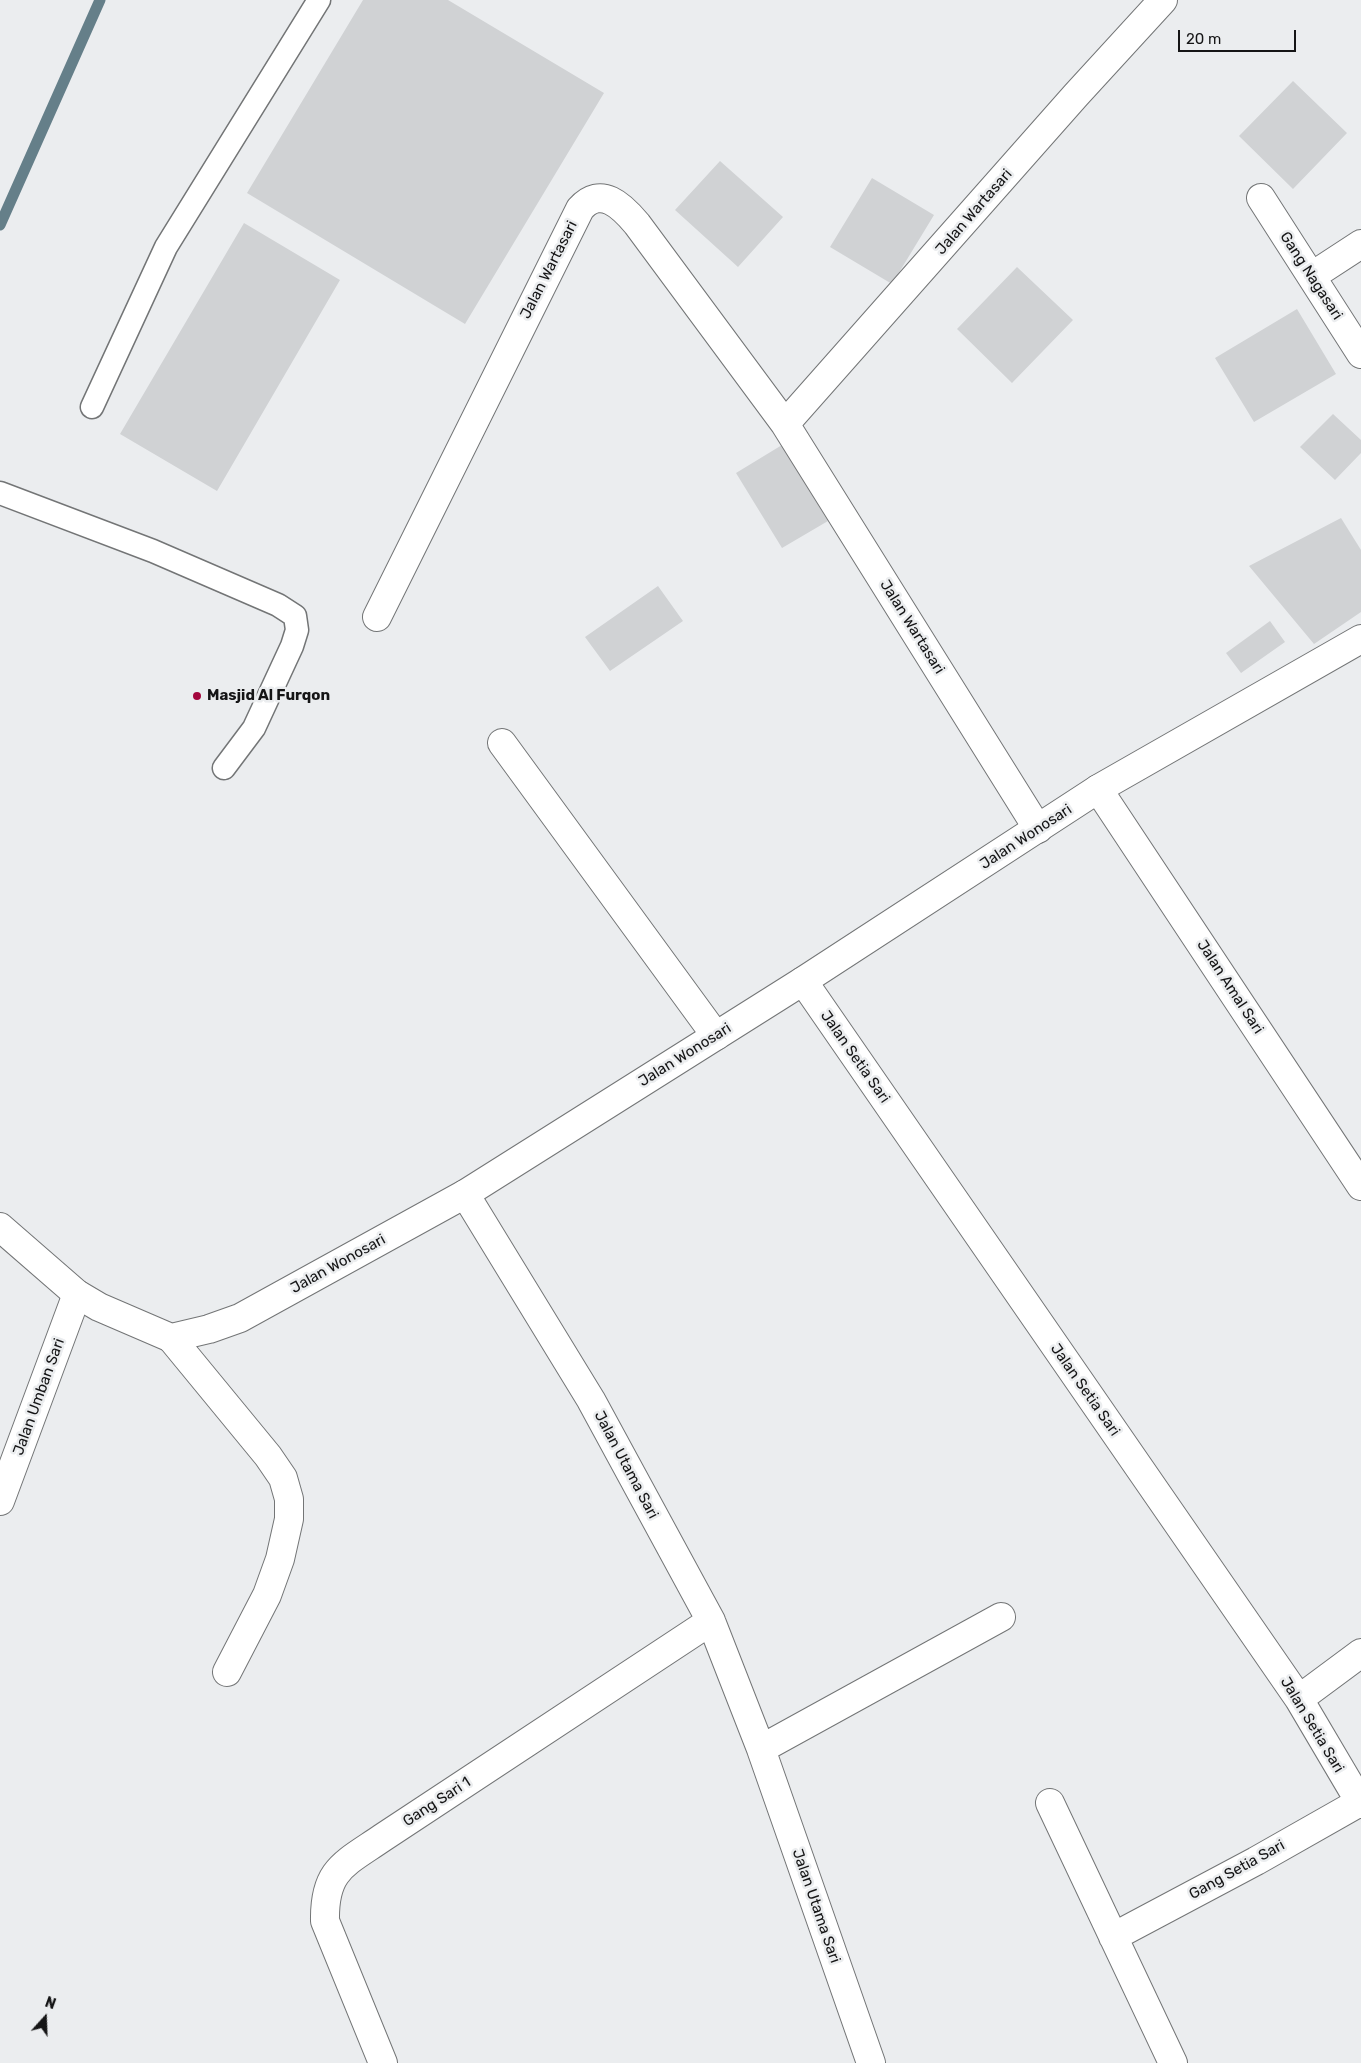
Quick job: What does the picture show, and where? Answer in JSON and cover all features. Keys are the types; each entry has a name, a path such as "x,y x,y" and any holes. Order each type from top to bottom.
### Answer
{"street":[{"name":"Jalan Wartasari","path":"785,424 1076,95 1163,0"},
{"name":"Gang Nagasari","path":"1261,198 1361,354"},
{"name":"Jalan Wartasari","path":"377,617 580,209 585,204 599,199 609,199 625,209 785,424 1038,829"},
{"path":"1312,276 1361,244"},
{"name":"Jalan Wonosari","path":"171,1338 209,1329 240,1318 465,1194 802,981 1098,789 1361,639"},
{"path":"502,743 716,1036"},
{"name":"Jalan Amal Sari","path":"1098,789 1361,1186"},
{"name":"Jalan Setia Sari","path":"802,981 1299,1699 1360,1803"},
{"name":"Jalan Utama Sari","path":"465,1194 591,1400 710,1621 761,1750 871,2063"},
{"path":"0,1227 77,1294 99,1307 171,1338 268,1456 283,1478 289,1500 289,1519 280,1558 267,1595 227,1672"},
{"name":"Jalan Umban Sari","path":"0,1501 77,1294"},
{"path":"761,1750 1001,1617"},
{"name":"Gang Sari 1","path":"383,2063 325,1921 325,1903 328,1887 336,1871 382,1838 710,1621"},
{"path":"1299,1699 1361,1653"},
{"path":"1050,1803 1173,2063"},
{"name":"Gang Setia Sari","path":"1114,1937 1360,1803"}],"lane":[{"path":"92,407 166,247 319,0"},
{"path":"0,493 162,555 278,605 295,616 297,630 292,646 254,728 224,768"}],"building":[{"path":"363,0 448,0 604,93 465,324 247,193"},
{"path":"1293,81 1347,133 1293,189 1239,136"},
{"path":"720,161 783,217 738,267 675,210"},
{"path":"872,178 934,215 892,284 830,247"},
{"path":"244,223 340,280 217,491 120,434"},
{"path":"1017,267 1073,320 1012,383 957,329"},
{"path":"1297,309 1336,374 1254,422 1215,358"},
{"path":"1333,414 1361,440 1361,453 1335,480 1300,447"},
{"path":"782,445 828,521 782,548 736,473"},
{"path":"1341,518 1361,550 1361,612 1314,644 1249,566"},
{"path":"658,586 683,621 610,671 585,637"},
{"path":"1270,621 1285,642 1241,673 1226,653"}],"waterway":[{"path":"0,225 100,0"}],"place":[{"name":"Masjid Al Furqon","path":"197,696"}]}
